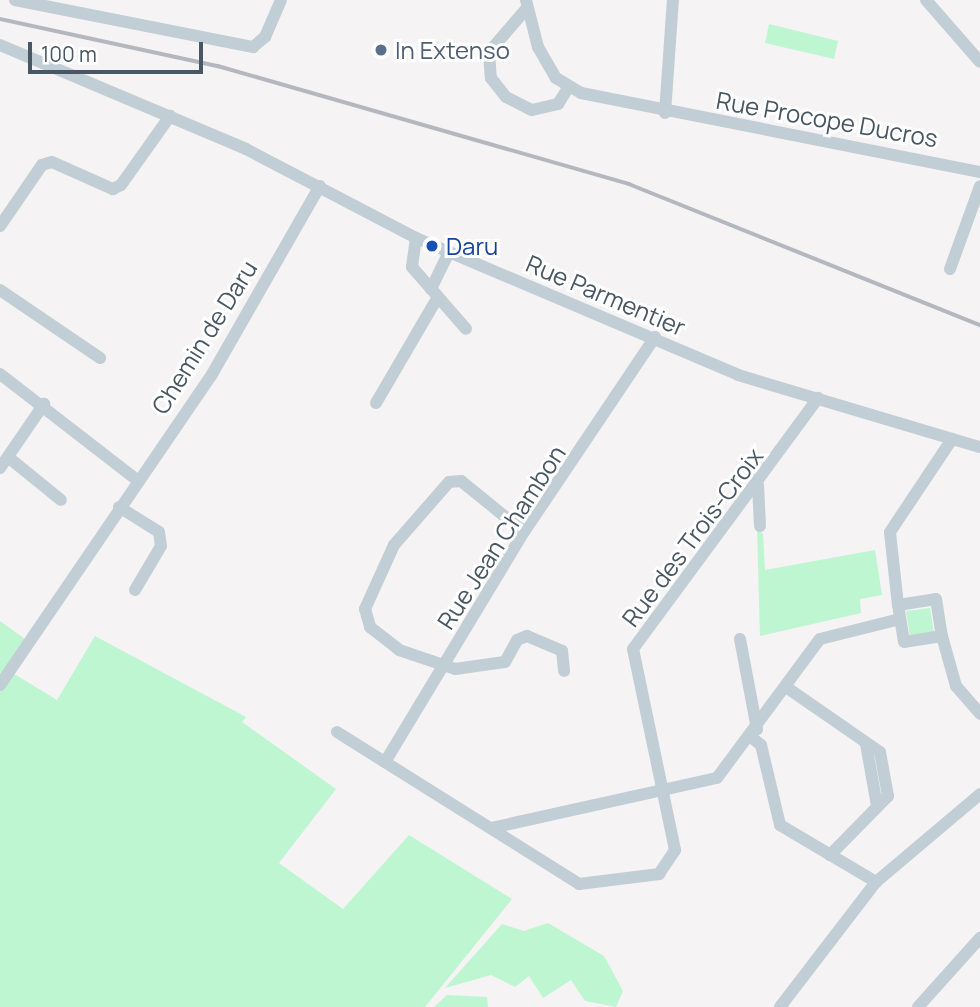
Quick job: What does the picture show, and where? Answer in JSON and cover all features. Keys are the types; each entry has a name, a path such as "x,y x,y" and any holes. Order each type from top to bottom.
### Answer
{"street":[{"path":"15,0 253,47 265,37 281,0"},
{"path":"665,113 673,0"},
{"path":"926,0 980,61"},
{"path":"527,4 538,47 568,88 558,104 532,110 506,97 491,78 489,52 527,4"},
{"name":"Rue Parmentier","path":"0,45 170,116 320,186 449,253 655,337 738,375 980,447"},
{"name":"Rue Procope Ducros","path":"568,88 665,113 891,150 980,172"},
{"path":"0,226 42,165 52,162 105,187 121,185 170,116"},
{"name":"Chemin de Daru","path":"0,685 136,479 211,376 320,186"},
{"path":"950,269 980,186"},
{"path":"416,238 412,267 466,329"},
{"path":"376,403 434,293 449,253"},
{"path":"0,290 100,358"},
{"name":"Rue Jean Chambon","path":"385,762 524,532 655,337"},
{"path":"0,374 44,404 136,479"},
{"name":"Rue des Trois-Croix","path":"337,732 579,884 659,874 675,850 633,649 758,485 818,398"},
{"path":"44,404 4,462 61,500"},
{"path":"942,636 904,642 890,532 952,439"},
{"path":"524,532 461,481 449,482 394,545 365,609 370,627 399,650 445,666 505,662 517,640 527,636 562,651 564,671"},
{"path":"758,485 760,526"},
{"path":"119,507 159,532 161,546 135,590"},
{"path":"898,605 936,599 942,636 956,686 980,714"},
{"path":"491,828 717,778 754,733 820,639 900,619"},
{"path":"740,639 754,733 761,745 780,825 876,882"},
{"path":"786,687 880,752 888,796 830,855"},
{"path":"780,1007 876,882 980,794"},
{"path":"918,1007 980,938"}],"green space":[{"path":"769,24 838,41 834,59 765,43"},
{"path":"757,529 763,534 765,570 875,550 882,595 860,599 861,613 760,636"},
{"path":"930,608 934,633 910,636 906,611"},
{"path":"0,621 25,639 6,669 57,700 95,636 246,717 242,722 336,789 279,863 343,909 409,835 512,899 425,1007 0,1007"},
{"path":"548,923 604,956 623,991 616,1007 585,1001 571,980 543,998 529,976 515,987 491,975 445,988 502,924 524,931"},
{"path":"447,995 487,997 488,1007 434,1007"}],"railway":[{"path":"0,19 218,66 629,184 980,325"}],"place":[{"name":"In Extenso","path":"381,50"},
{"name":"Daru","path":"432,246"}]}
